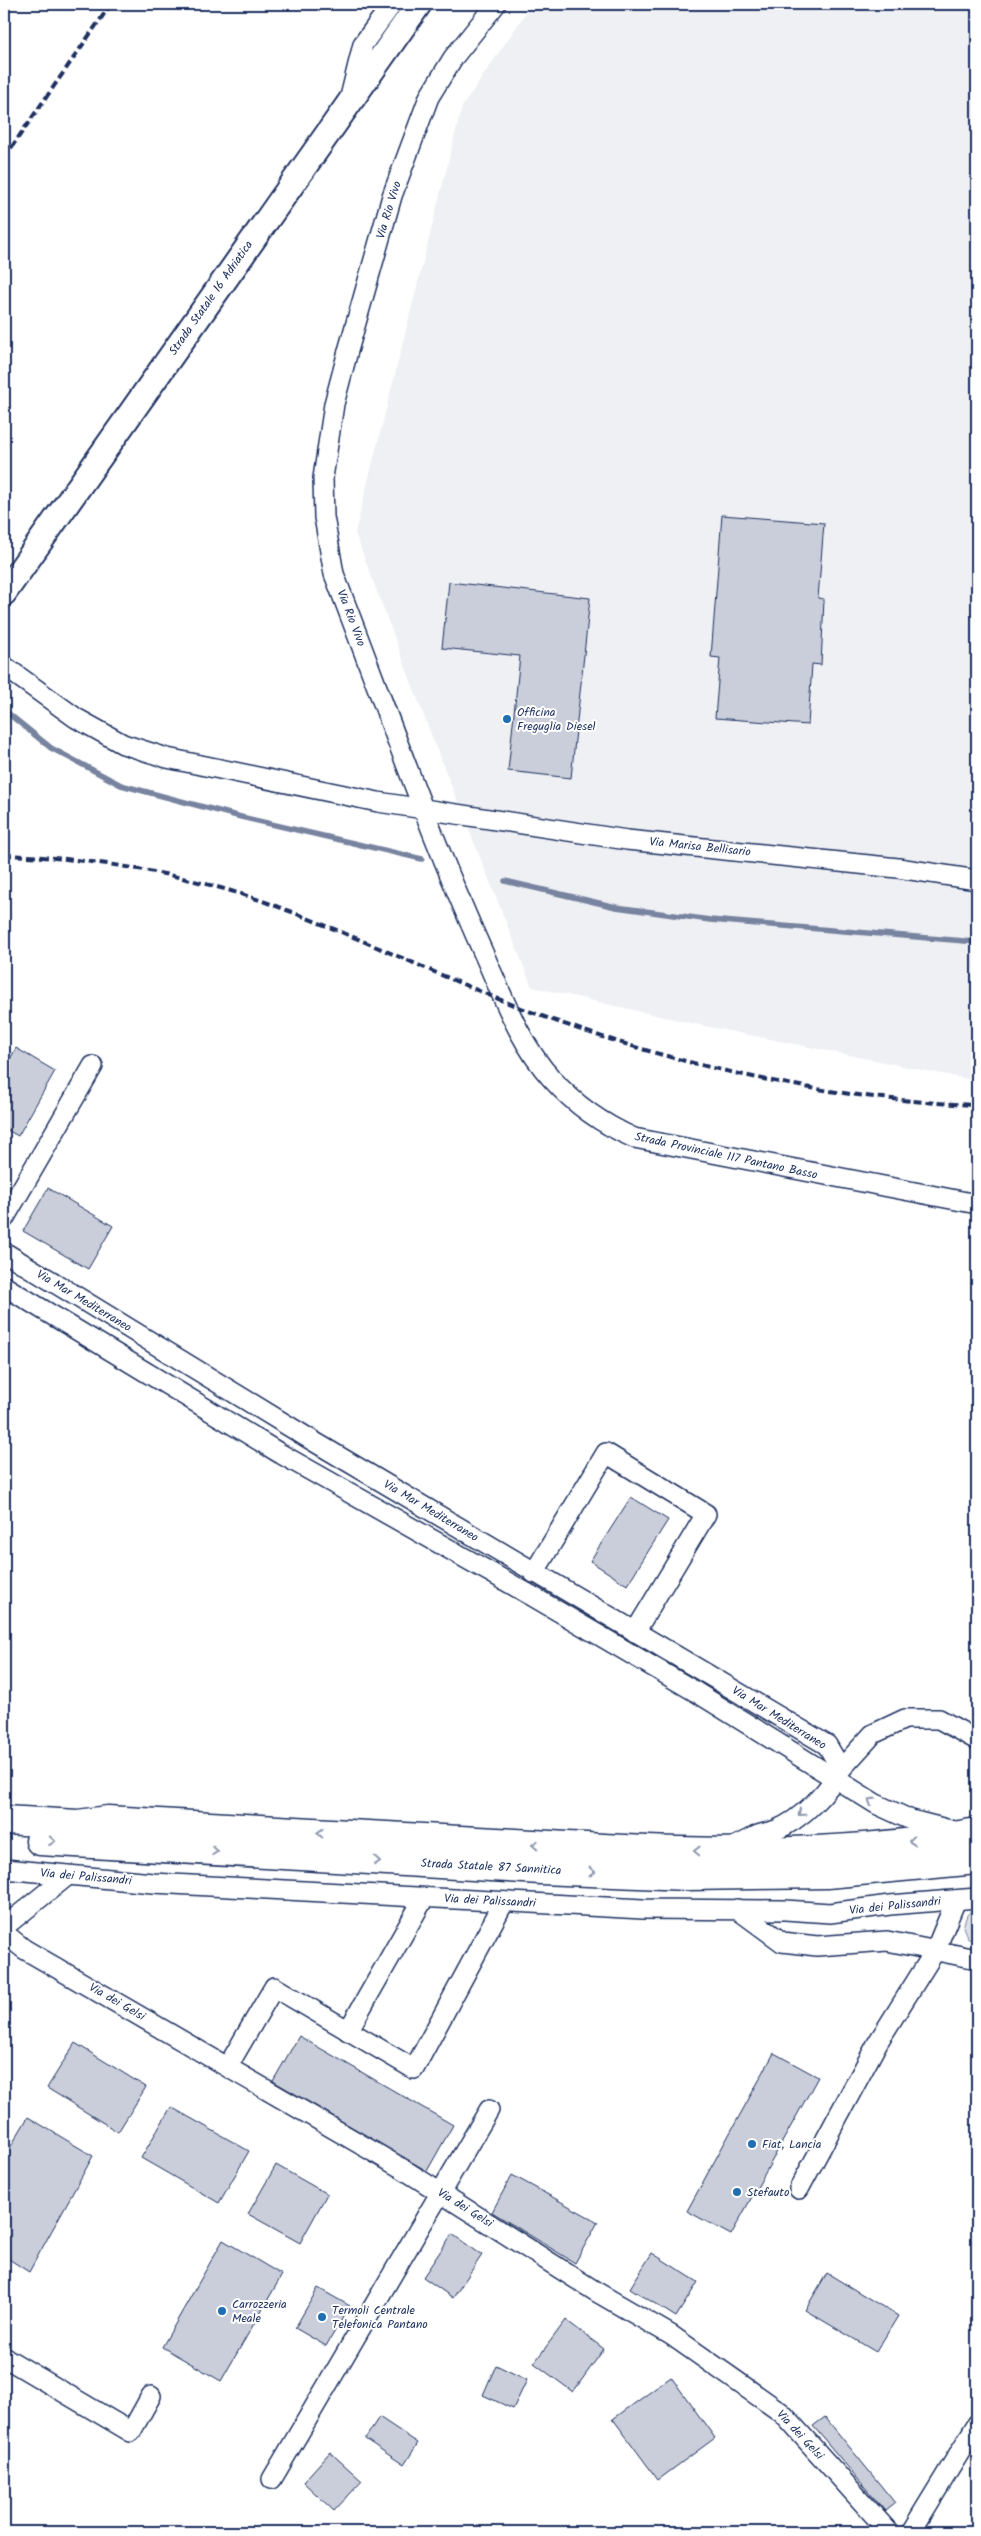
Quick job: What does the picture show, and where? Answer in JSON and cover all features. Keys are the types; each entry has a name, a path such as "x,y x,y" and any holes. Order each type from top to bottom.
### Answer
{"highway":[{"path":"4,1801 78,1811 108,1820"},
{"path":"4,1820 78,1824 108,1820"},
{"name":"Strada Statale 87 Sannitica","path":"108,1820 620,1849 725,1852 819,1850 972,1833"},
{"name":"Strada Statale 87 Sannitica","path":"4,1838 531,1870 687,1876 827,1874 977,1860"}],"main road":[{"name":"Strada Statale 16 Adriatica","path":"4,592 419,4"}],"street":[{"path":"349,102 363,44 392,4"},
{"name":"Via Rio Vivo","path":"424,808 334,574 324,518 322,478 334,404 392,196 428,97 453,58 496,4"},
{"path":"4,666 76,718 123,744 167,758 378,802 424,808"},
{"name":"Via Marisa Bellisario","path":"424,808 627,840 898,868 977,880"},
{"name":"Strada Provinciale 117 Pantano Basso","path":"424,808 463,907 519,1030 551,1078 577,1104 605,1125 634,1138 977,1204"},
{"path":"4,1219 93,1066"},
{"name":"Via Mar Mediterraneo","path":"4,1252 313,1441 827,1746 838,1774"},
{"path":"4,1286 281,1454 532,1596 838,1774 896,1814 972,1833"},
{"path":"534,1573 606,1453 706,1514 635,1632"},
{"path":"725,1852 759,1835 776,1830 795,1818 874,1734 905,1719 939,1719 977,1740"},
{"name":"Via dei Palissandri","path":"4,1869 163,1884 643,1909 737,1909 830,1913 890,1905 977,1898"},
{"path":"4,1927 67,1876"},
{"path":"348,2031 424,1898"},
{"path":"799,2188 878,2042 935,1951 956,1900"},
{"path":"228,2066 274,1987 414,2069 504,1902"},
{"path":"737,1909 782,1942 817,1946 887,1941 977,1959"},
{"name":"Via dei Gelsi","path":"4,1933 24,1949 228,2066 440,2193 595,2291 671,2335 782,2412 889,2532"},
{"path":"272,2479 489,2110"},
{"path":"4,2357 131,2432 151,2396"},
{"path":"912,2532 977,2424"}],"shaded area":[{"path":"532,4 977,4 977,1081 695,1024 532,987 435,745 355,533 462,107"},
{"path":"977,1905 977,1942 968,1939 963,1927 967,1915"}],"building":[{"path":"722,515 824,523 818,598 824,599 821,665 812,664 808,725 715,718 720,658 711,657"},
{"path":"449,582 590,598 571,778 508,771 520,656 442,648"},
{"path":"16,1048 55,1071 18,1136 4,1128 4,1070"},
{"path":"48,1188 113,1226 88,1269 23,1231"},
{"path":"631,1497 668,1520 627,1585 590,1561"},
{"path":"299,2036 453,2125 427,2171 273,2081"},
{"path":"75,2043 146,2087 118,2132 47,2088"},
{"name":"Fiat, Lancia","path":"774,2053 818,2077 731,2235 687,2211"},
{"path":"171,2107 249,2151 219,2203 141,2158"},
{"path":"28,2117 93,2156 29,2272 4,2256 4,2158"},
{"path":"276,2165 327,2194 300,2243 248,2214"},
{"path":"512,2175 598,2222 575,2263 492,2212"},
{"path":"452,2234 482,2255 453,2298 423,2277"},
{"name":"Carrozzeria Meale","path":"223,2240 282,2275 221,2381 162,2347"},
{"path":"652,2253 698,2282 676,2317 630,2288"},
{"path":"827,2273 898,2316 876,2352 805,2310"},
{"name":"Termoli Centrale Telefonica Pantano","path":"318,2288 350,2306 326,2346 295,2328"},
{"path":"566,2320 604,2349 573,2392 534,2363"},
{"path":"496,2365 527,2380 513,2409 483,2395"},
{"path":"671,2377 715,2438 658,2480 613,2419"},
{"path":"379,2417 418,2443 404,2465 365,2439"},
{"path":"825,2417 895,2503 885,2511 813,2426"},
{"path":"330,2452 362,2481 334,2511 303,2482"}],"waterway":[{"path":"4,710 51,748 121,785 241,817 422,859"},
{"path":"505,881 616,907 710,920 977,942"}],"railway":[{"path":"4,158 111,4"},
{"path":"4,855 71,860 138,869 171,875 236,892 339,931 550,1019 601,1037 707,1066 814,1089 923,1102 977,1105"}],"place":[{"name":"Officina Freguglia Diesel","path":"507,719"},
{"name":"Fiat, Lancia","path":"752,2144"},
{"name":"Stefauto","path":"737,2192"},
{"name":"Carrozzeria Meale","path":"222,2311"},
{"name":"Termoli Centrale Telefonica Pantano","path":"322,2317"}]}
